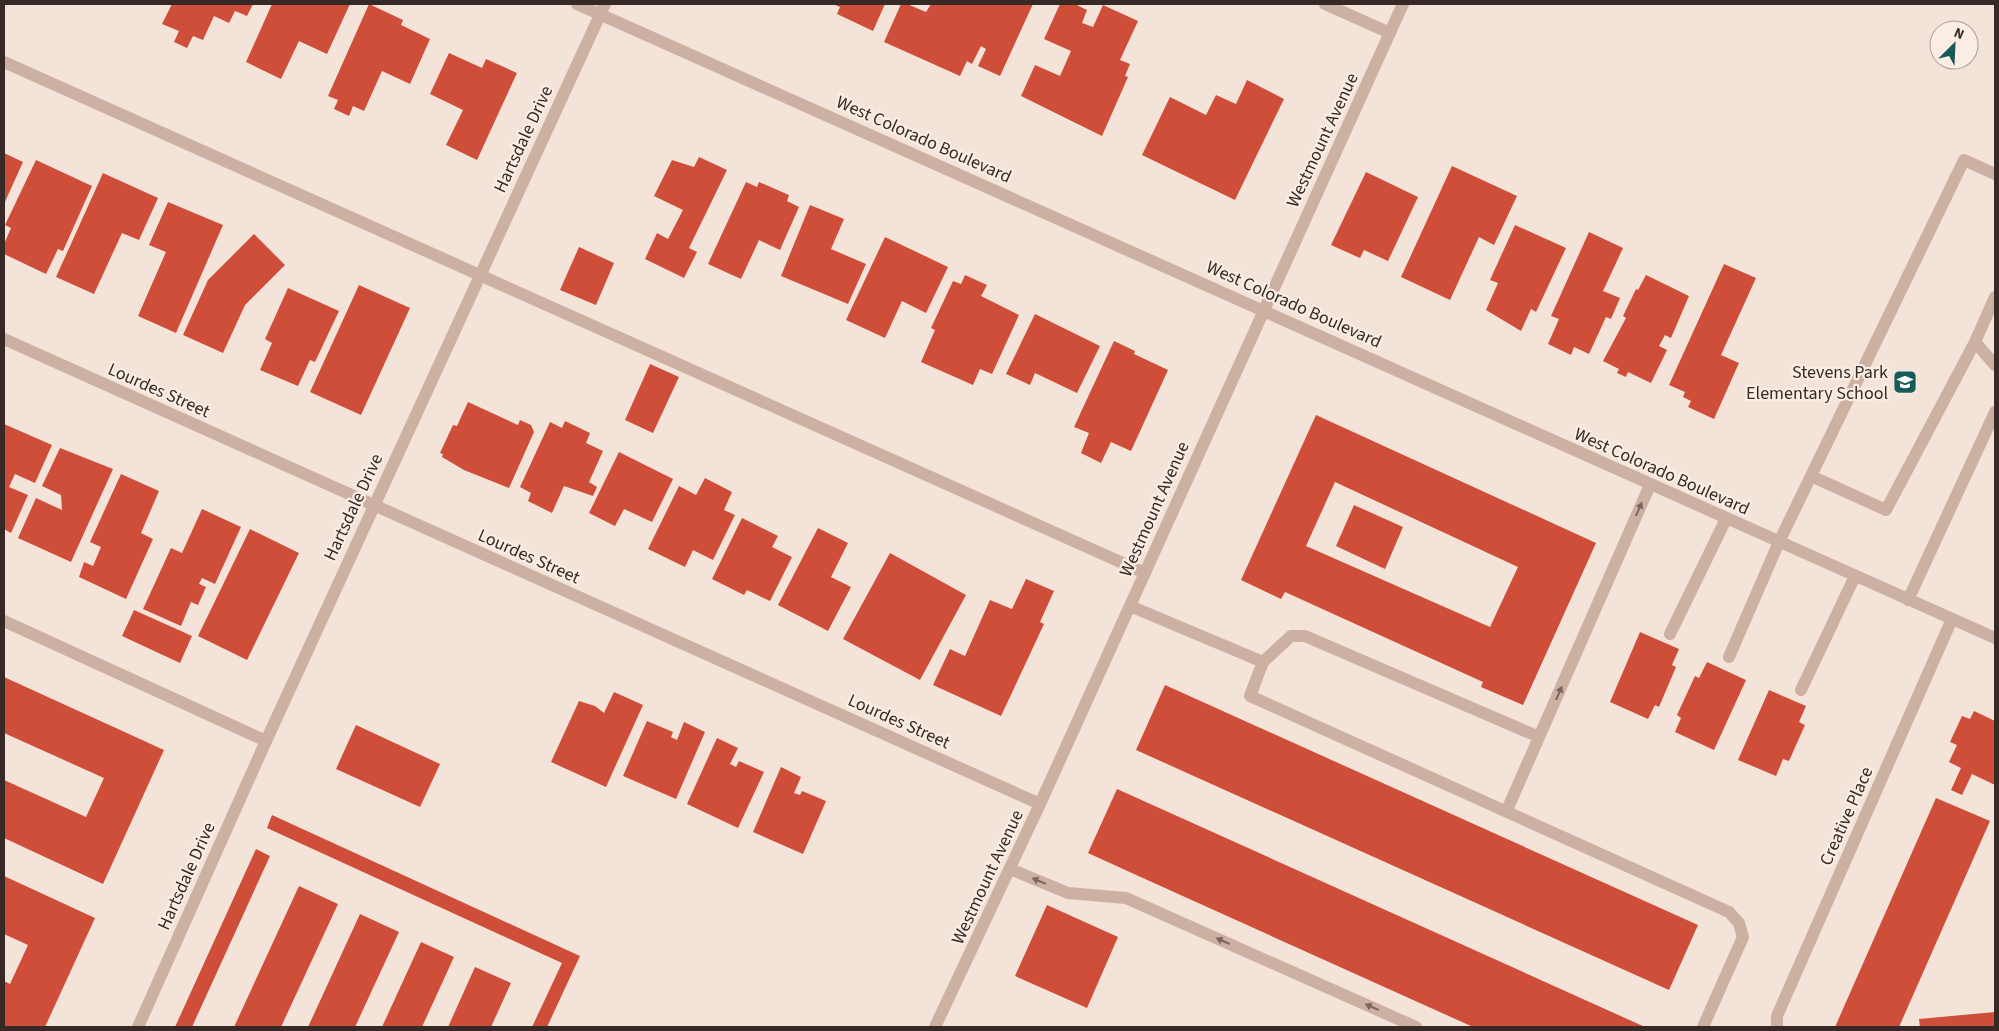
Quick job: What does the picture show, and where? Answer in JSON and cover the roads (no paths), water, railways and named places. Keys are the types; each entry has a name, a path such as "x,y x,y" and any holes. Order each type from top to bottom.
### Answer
{"street":[{"name":"West Colorado Boulevard","path":"577,4 602,9 1650,485 1995,638"},
{"path":"1325,4 1390,33"},
{"name":"Westmount Avenue","path":"935,1027 1040,804 1403,4"},
{"name":"Hartsdale Drive","path":"138,1027 373,506 602,9"},
{"path":"4,62 1145,573"},
{"path":"1729,657 1779,542 1964,160 1995,174"},
{"path":"1811,476 1886,510 1974,342 1995,297"},
{"name":"Lourdes Street","path":"4,339 1040,804"},
{"path":"1974,342 1995,365"},
{"path":"1908,600 1995,412"},
{"path":"1507,810 1650,485"},
{"path":"1670,634 1726,519"},
{"path":"1801,690 1855,576"},
{"path":"1130,606 1263,662"},
{"name":"Creative Place","path":"1776,1027 1777,1016 1952,619"},
{"path":"4,621 266,741"},
{"path":"1539,737 1305,636 1291,636 1263,662 1250,696 1507,810 1729,912 1739,923 1743,937 1703,1027"},
{"path":"1010,869 1068,893 1126,898 1416,1027"}],"place":[{"name":"Stevens Park Elementary School","path":"1905,382"}]}
